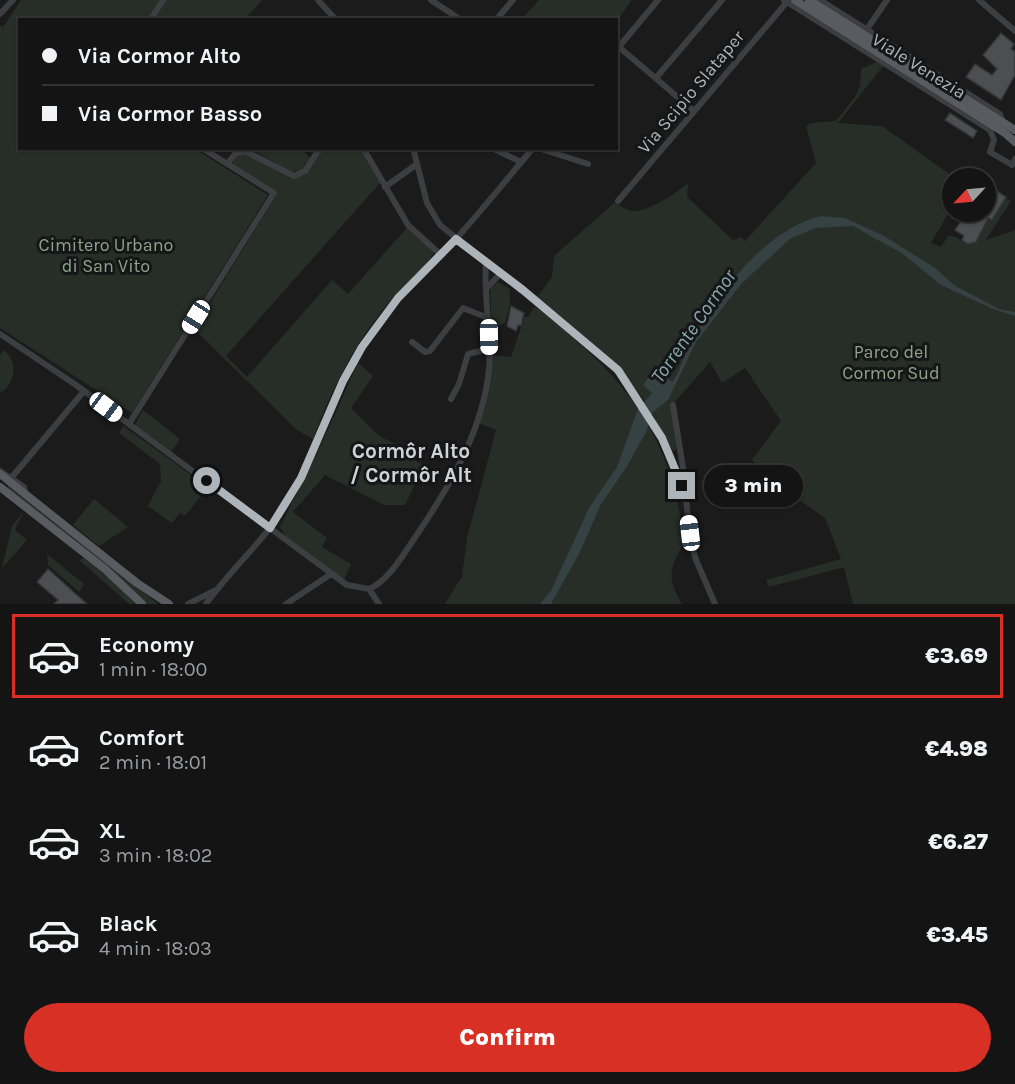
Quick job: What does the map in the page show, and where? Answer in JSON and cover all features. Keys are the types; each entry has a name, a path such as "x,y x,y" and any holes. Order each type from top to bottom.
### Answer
{"main road":[{"name":"Viale Venezia","path":"809,0 1015,130"},
{"name":"Viale Venezia","path":"788,1 1015,142"},
{"path":"0,472 136,583 169,604"},
{"path":"0,487 105,569 142,604"}],"street":[{"path":"0,14 13,0"},
{"path":"151,18 163,0"},
{"path":"318,0 334,18"},
{"path":"431,0 459,18"},
{"path":"498,18 513,0"},
{"path":"658,0 618,48 694,111"},
{"path":"656,78 722,0"},
{"name":"Viale Venezia","path":"820,0 1000,114 1003,122"},
{"path":"867,30 887,0"},
{"path":"979,0 1015,30"},
{"name":"Viale Venezia","path":"788,1 990,130 994,140 990,152 1013,162"},
{"name":"Via Scipio Slataper","path":"618,201 788,1"},
{"path":"129,424 274,193 205,150"},
{"path":"228,164 236,154 245,151 294,176 305,171 319,150"},
{"path":"364,150 408,225 441,255"},
{"path":"414,150 430,212 456,239 605,358 631,388 662,438 682,486 691,543 715,604"},
{"path":"496,150 521,162"},
{"path":"206,604 270,528 301,478 343,381 362,347 398,298 456,239 531,150"},
{"path":"544,150 588,164"},
{"path":"386,187 417,164"},
{"path":"369,589 385,577 403,556 444,496 463,459 487,385 489,349 486,264"},
{"path":"486,290 500,274"},
{"path":"412,342 425,352 430,351 463,308 488,318"},
{"path":"0,334 84,390 331,574 347,585 369,589 379,604"},
{"path":"450,399 464,371 468,354 489,349"},
{"path":"12,477 84,390"},
{"path":"673,405 684,474 682,486"},
{"path":"0,472 12,477 24,487 26,494"},
{"path":"286,604 331,574"},
{"path":"189,604 217,589"}],"green space":[{"name":"Cimitero Urbano di San Vito","path":"21,0 159,0 148,18 18,18 18,150 197,150 268,195 132,413 0,328 0,25 3,27"},
{"path":"166,0 262,0 246,18 154,18"},
{"path":"539,0 632,0 618,19 523,18"},
{"name":"Parco del Cormor Sud","path":"877,62 883,66 838,123 882,126 942,169 943,222 931,243 941,247 948,236 953,236 968,244 976,242 986,222 996,222 996,214 1006,198 1011,201 986,240 1015,230 1015,604 853,604 844,567 769,587 766,580 841,559 825,518 781,487 752,460 781,421 745,368 722,383 710,362 674,403 677,449 672,451 646,403 621,370 524,288 538,296 552,277 554,256 614,203 632,211 646,209 688,183 687,197 733,240 741,237 745,241 816,163 806,126 811,123 836,121 855,97 860,86 861,69"},
{"path":"253,150 303,150 310,158 301,170 291,172"},
{"path":"321,150 361,150 380,183 226,356 247,377 332,280 348,294 405,230 408,228 434,252 418,273 385,307 363,337 335,387 313,439 297,430 194,329 278,192 232,164 236,157 244,154 251,156 293,179 304,174"},
{"path":"498,282 510,289 510,304 505,323 492,329 490,290"},
{"path":"534,307 553,320 616,380 633,402 661,451 671,477 683,537 683,544 672,567 673,585 682,604 445,604 462,576 467,538 496,430 478,423 491,379 492,355 511,357 525,316 528,317"},
{"path":"4,350 12,360 13,372 9,384 0,393 0,355"},
{"path":"358,363 373,376 351,408 379,436 413,453 411,458 424,466 405,505 384,505 325,475 293,512 327,538 322,547 351,564 344,580 286,537 280,527"},
{"path":"143,410 180,439 171,452 135,425"},
{"path":"123,426 208,487 185,516 180,513 172,523 148,506 161,481 160,464 119,433"},
{"path":"9,486 158,604 147,604 106,565 7,488"},
{"path":"94,499 128,527 99,546 73,525"},
{"path":"23,512 15,530 27,540 2,568 12,526"},
{"path":"47,554 84,584 79,592 48,565"},
{"path":"84,558 116,583 135,604 129,604 79,560"}],"shaded area":[{"path":"821,216 845,218 884,236 935,268 954,285 999,309 1015,312 1015,316 993,309 941,285 903,254 853,226 815,228 790,239 742,283 696,342 668,400 653,412 646,432 626,468 601,504 579,554 551,604 540,604 551,591 589,508 617,467 638,409 652,393 643,385 655,369 672,382 688,345 702,322 745,266 781,234 801,223"}],"building":[{"path":"1001,33 1014,44 1011,49 1015,51 1015,75 1001,100 966,77 975,64 992,75 997,69 983,55"},
{"path":"950,113 977,131 973,138 945,120"},
{"path":"996,190 1006,197 996,213"},
{"path":"960,222 986,222 976,242 968,244 962,240 964,236 955,230"},
{"path":"511,306 524,313 521,326 518,325 516,331 507,326"},
{"path":"48,569 87,604 54,604 58,600 37,582"}],"district":[{"name":"Cormôr Alto / Cormôr Alt","path":"411,463"}],"route":[{"path":"207,481 270,528 301,478 335,397 362,347 398,298 456,239 523,290 618,370 662,438 682,486"}],"water label":[{"name":"Torrente Cormor","path":"693,326"}]}
